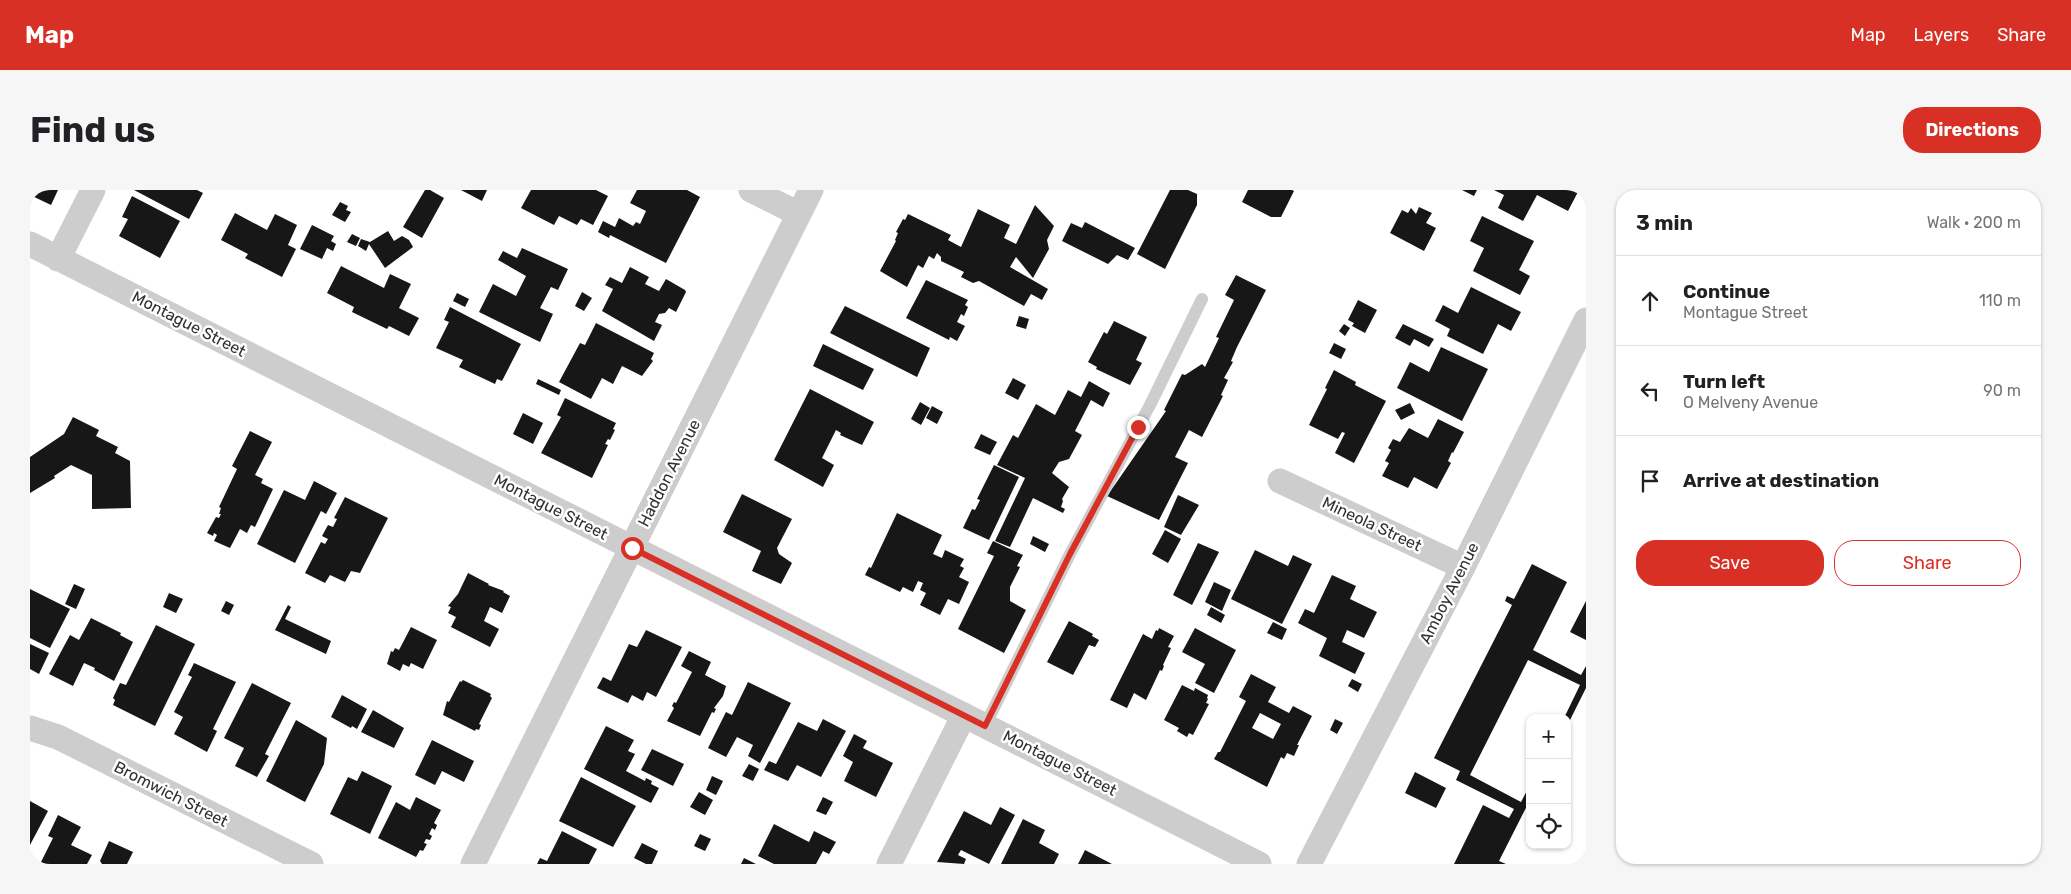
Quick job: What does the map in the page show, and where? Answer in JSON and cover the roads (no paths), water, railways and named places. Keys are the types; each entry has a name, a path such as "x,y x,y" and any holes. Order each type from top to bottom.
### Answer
{"street":[{"path":"58,258 93,190"},
{"path":"751,190 798,214"},
{"name":"Haddon Avenue","path":"473,864 811,190"},
{"name":"Montague Street","path":"30,244 1259,864"},
{"name":"Amboy Avenue","path":"1309,864 1464,567 1586,320"},
{"name":"Mineola Street","path":"1280,481 1464,567"},
{"path":"889,864 975,720"},
{"name":"Bromwich Street","path":"30,728 58,737 311,864"}],"lane":[{"path":"975,720 1070,554 1150,405 1202,300"}]}
